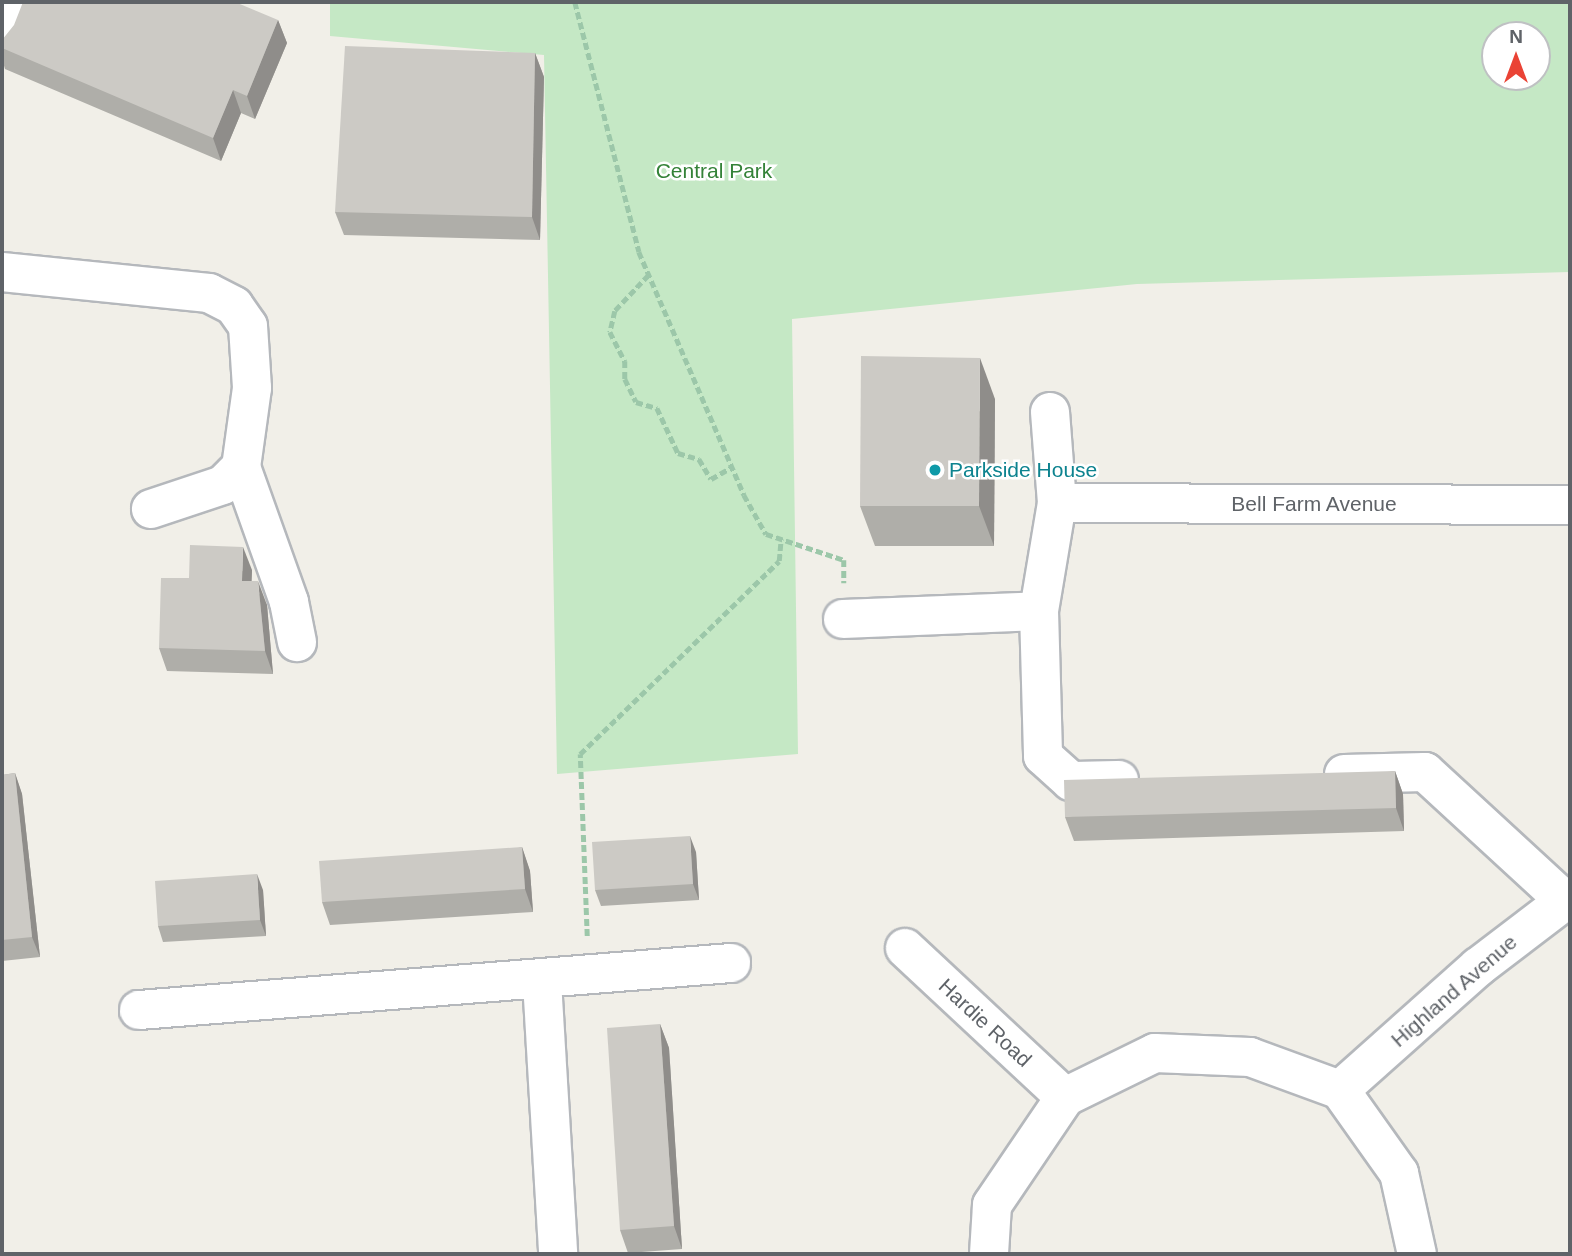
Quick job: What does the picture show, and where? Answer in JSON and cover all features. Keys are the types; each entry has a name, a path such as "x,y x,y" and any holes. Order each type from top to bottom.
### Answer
{"street":[{"path":"2,41 15,2"},
{"path":"2,272 209,293 234,306 248,326 251,355 241,467 289,601 297,642"},
{"path":"1050,412 1057,503 1039,611 1043,756 1070,781 1152,779"},
{"path":"151,509 223,485 241,467"},
{"name":"Bell Farm Avenue","path":"1057,503 1570,505"},
{"path":"843,619 1039,611"},
{"path":"1302,775 1425,772 1566,898"},
{"name":"Highland Avenue","path":"1340,1090 1566,898"},
{"name":"Hardie Road","path":"905,948 1065,1097"},
{"path":"139,1010 542,981 730,963"},
{"path":"542,981 558,1254"},
{"path":"989,1254 992,1205 1065,1097 1155,1053 1250,1057 1340,1090 1398,1173 1417,1254"}],"path":[{"path":"575,2 649,275 732,467 766,534 844,560 843,619"},
{"path":"649,275 612,322 625,379 636,402 657,408 678,453 699,459 711,479 732,467"},
{"path":"587,976 580,754 779,561 781,539"}],"green space":[{"name":"Central Park","path":"330,2 1570,2 1570,272 1137,284 792,319 798,754 557,774 544,55 330,36"}],"building":[{"path":"23,2 235,2 278,20 247,96 233,90 213,138 2,48 2,40 14,25"},
{"path":"345,46 535,53 532,217 335,212"},
{"name":"Parkside House","path":"861,356 980,358 979,506 860,506"},
{"path":"190,545 243,547 242,581 258,581 265,651 159,648 161,578 189,578"},
{"path":"1395,771 1396,808 1065,817 1064,780"},
{"path":"15,773 32,937 2,940 2,775"},
{"path":"690,836 693,884 595,890 592,842"},
{"path":"522,847 525,889 322,902 319,861"},
{"path":"257,874 260,920 158,926 155,881"},
{"path":"660,1024 674,1226 620,1230 607,1028"}],"place":[{"name":"Parkside House","path":"935,470"}]}
